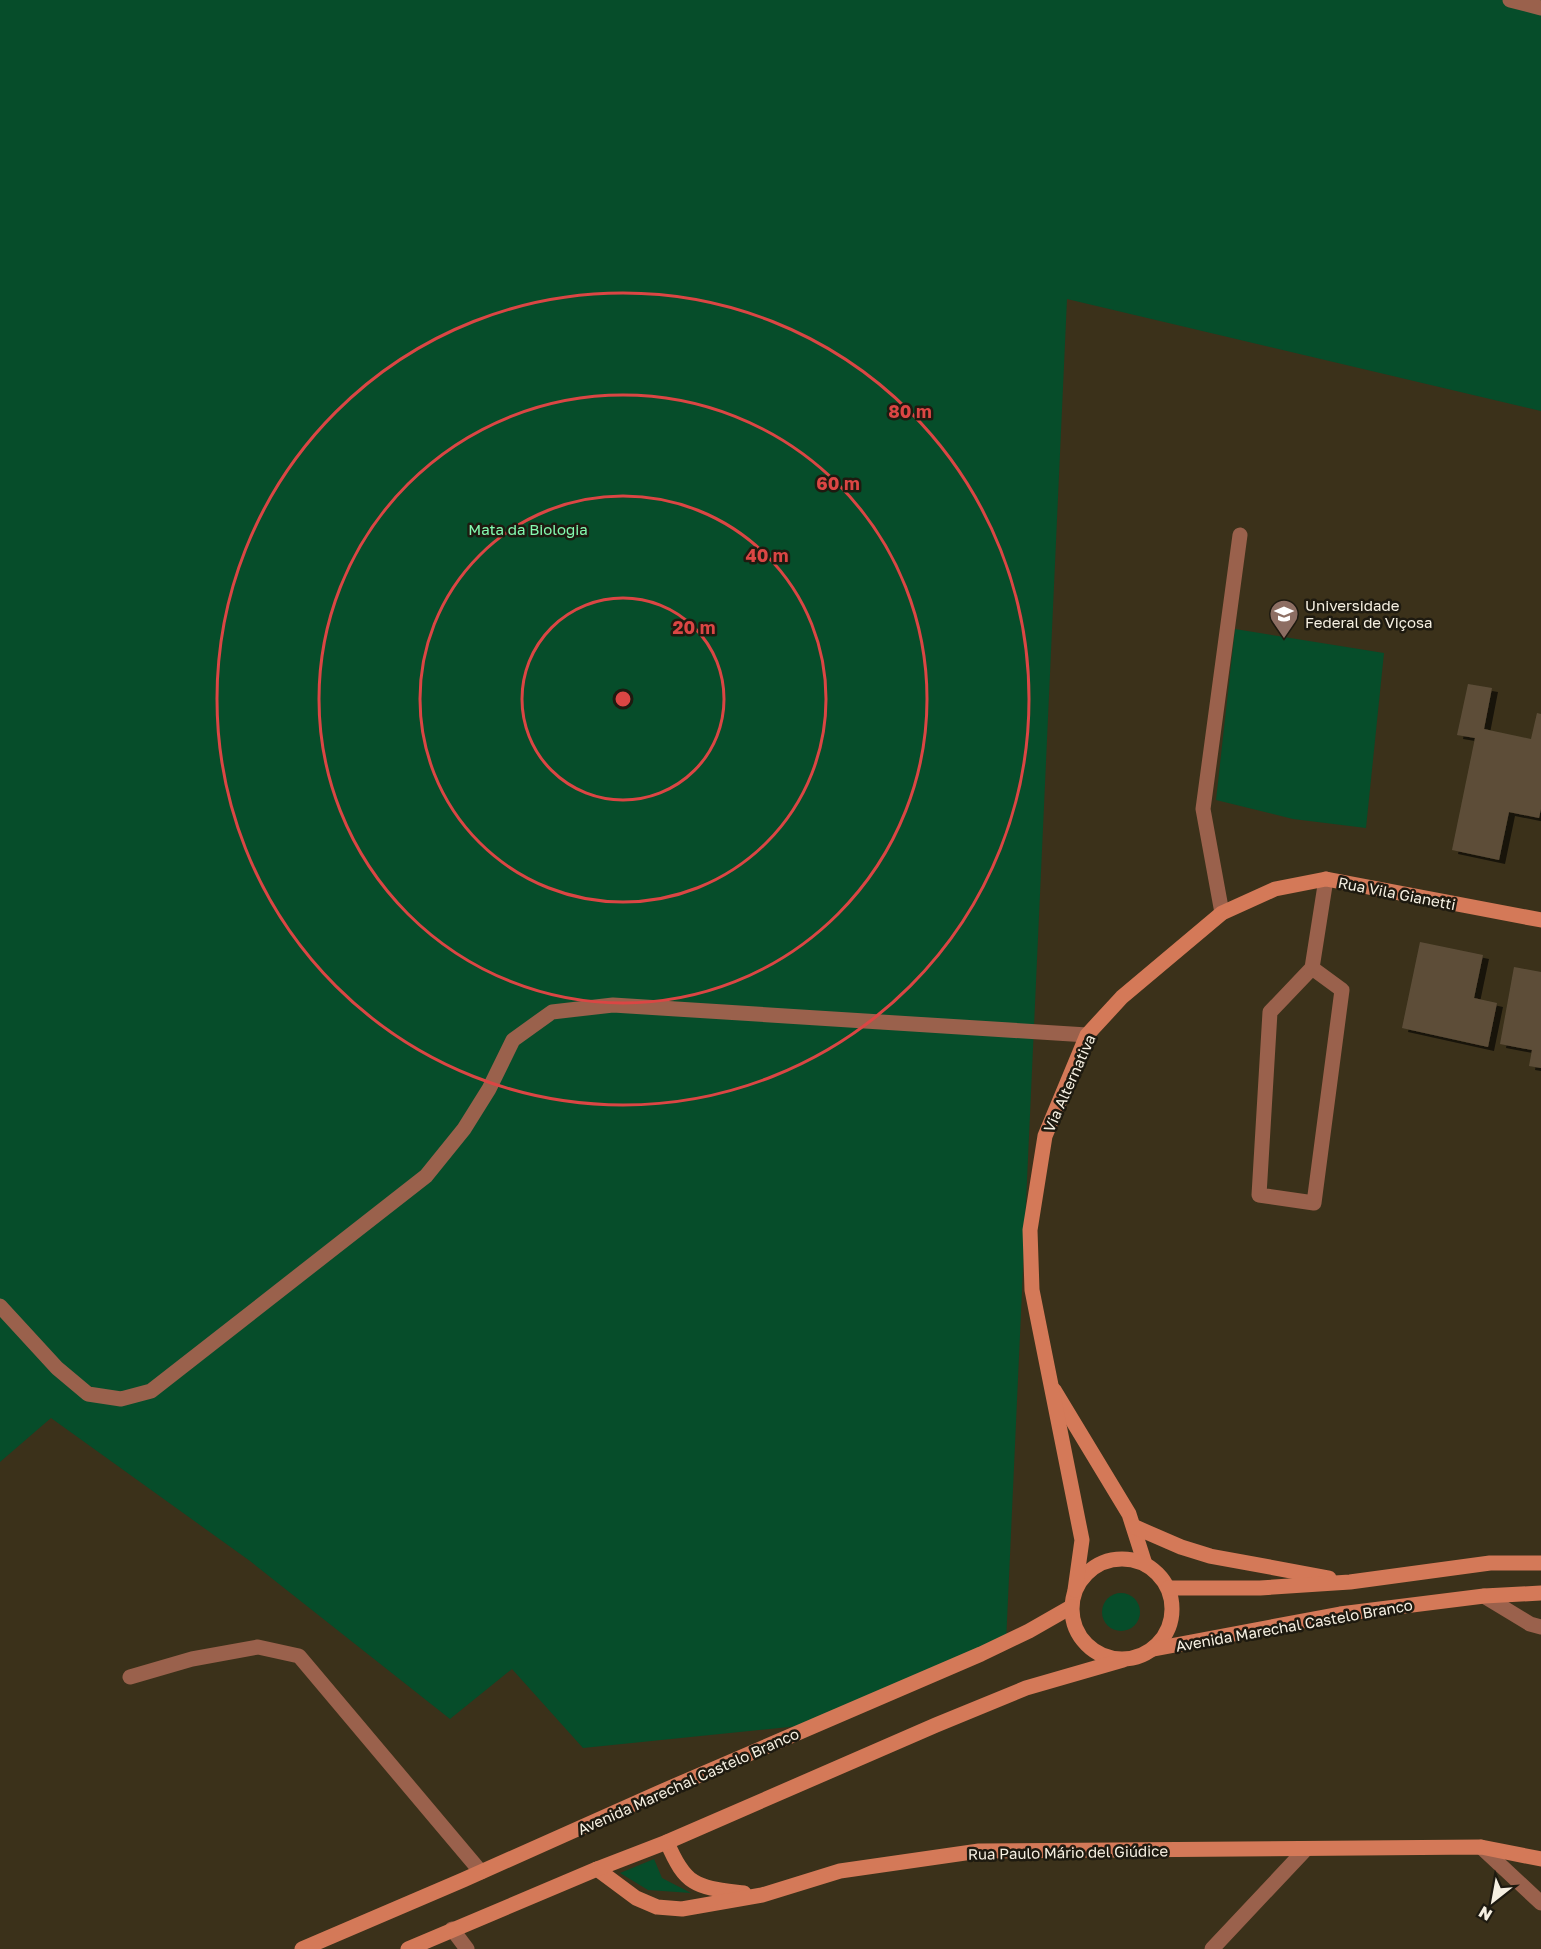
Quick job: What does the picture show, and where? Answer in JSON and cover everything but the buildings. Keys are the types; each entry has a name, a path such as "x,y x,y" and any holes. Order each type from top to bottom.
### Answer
{"main road":[{"name":"Rua Vila Gianetti","path":"1222,913 1275,889 1326,879 1541,920"},
{"name":"Via Alternativa","path":"1075,1590 1082,1540 1032,1290 1030,1230 1045,1136 1087,1035 1122,997 1222,913"},
{"name":"Via Alternativa","path":"1049,1382 1118,1493 1135,1527 1145,1564"},
{"path":"1135,1527 1210,1556 1350,1582"},
{"path":"408,1949 667,1842 1026,1688 1140,1657 1154,1649 1165,1636 1171,1621 1173,1604 1168,1588 1159,1574 1145,1564 1129,1559 1112,1560 1096,1566 1083,1576 1075,1590 1071,1606 1073,1623 1080,1638 1092,1650 1107,1658 1123,1660"},
{"name":"Avenida Marechal Castelo Branco","path":"1168,1588 1260,1588 1350,1582 1490,1563 1541,1563"},
{"name":"Avenida Marechal Castelo Branco","path":"1154,1649 1340,1614 1484,1596 1541,1593"},
{"name":"Avenida Marechal Castelo Branco","path":"302,1949 668,1788 981,1654 1029,1631 1071,1606"},
{"name":"Rua Paulo Mário del Giúdice","path":"667,1842 676,1863 695,1884 708,1888 762,1895"},
{"name":"Rua Paulo Mário del Giúdice","path":"597,1869 636,1898 657,1907 682,1908 762,1895 840,1871 979,1851 1481,1847 1541,1859"}],"street":[{"path":"1510,0 1541,8"},
{"path":"1222,913 1203,809 1240,535"},
{"path":"1311,968 1342,990 1314,1203 1259,1196 1270,1012 1311,968 1326,879"},
{"path":"0,1306 57,1368 88,1394 121,1400 151,1391 426,1176 464,1129 489,1089 513,1040 552,1012 613,1005 1087,1035"},
{"path":"1484,1596 1530,1624 1541,1627"},
{"path":"130,1677 192,1659 258,1647 299,1656 481,1872"},
{"path":"1481,1847 1541,1903"},
{"path":"1212,1949 1306,1849"},
{"path":"452,1929 467,1949"}],"green space":[{"name":"Mata da Biologia","path":"0,0 1541,0 1541,411 1067,299 1006,1643 819,1724 583,1748 512,1669 450,1719 250,1561 51,1418 0,1462"},
{"path":"1235,629 1384,653 1366,828 1293,819 1216,800"},
{"path":"1121,1593 1134,1599 1140,1612 1134,1625 1121,1631 1108,1625 1102,1612 1108,1599"},
{"path":"654,1859 662,1878 691,1893 648,1890 620,1873"}],"place":[{"name":"Universidade Federal de Viçosa","path":"1284,640"}]}
